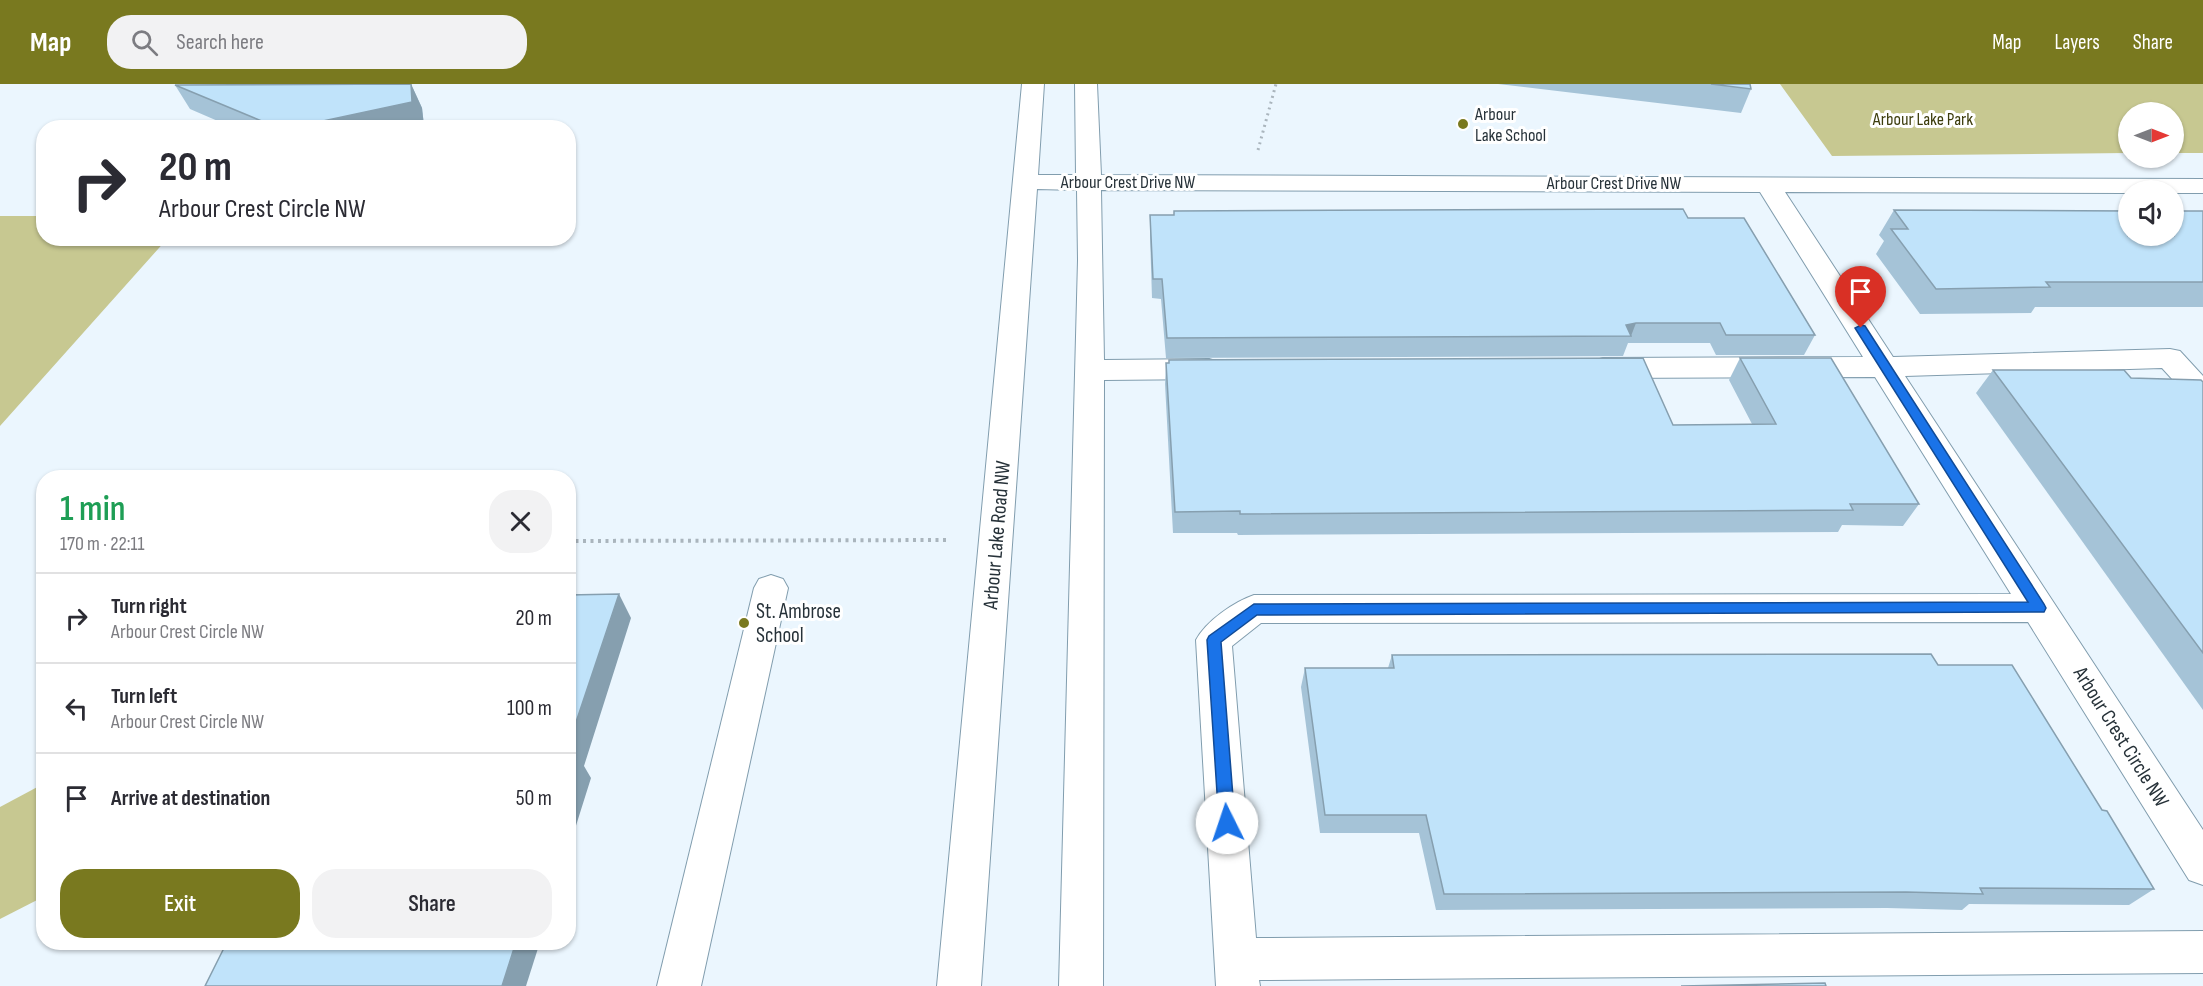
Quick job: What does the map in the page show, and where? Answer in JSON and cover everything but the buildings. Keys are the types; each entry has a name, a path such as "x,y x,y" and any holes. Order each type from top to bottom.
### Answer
{"street":[{"name":"Arbour Lake Road NW","path":"959,986 1033,84"},
{"path":"1082,986 1091,260 1086,84"},
{"name":"Arbour Crest Drive NW","path":"1025,182 2203,186"},
{"name":"Arbour Crest Circle NW","path":"1767,184 2203,866"},
{"path":"1578,368 1886,367 2170,358 2203,395"},
{"path":"1088,370 1230,369"},
{"path":"679,986 771,588"},
{"path":"2039,608 1254,609 1214,640 1238,973 2203,952"}],"path":[{"path":"1256,159 1276,84"},
{"path":"576,541 949,540"}],"green space":[{"name":"Arbour Lake Park","path":"1780,84 2203,84 2203,153 2184,153 2184,102 2118,102 2118,153 1832,156"},
{"path":"0,216 36,216 36,246 161,246 0,426"},
{"path":"36,788 36,901 0,919 0,807"}],"place":[{"name":"Arbour Lake School","path":"1463,124"},
{"name":"St. Ambrose School","path":"744,623"}],"route":[{"path":"1227,823 1214,640 1254,609 2039,608 1861,328"}]}
